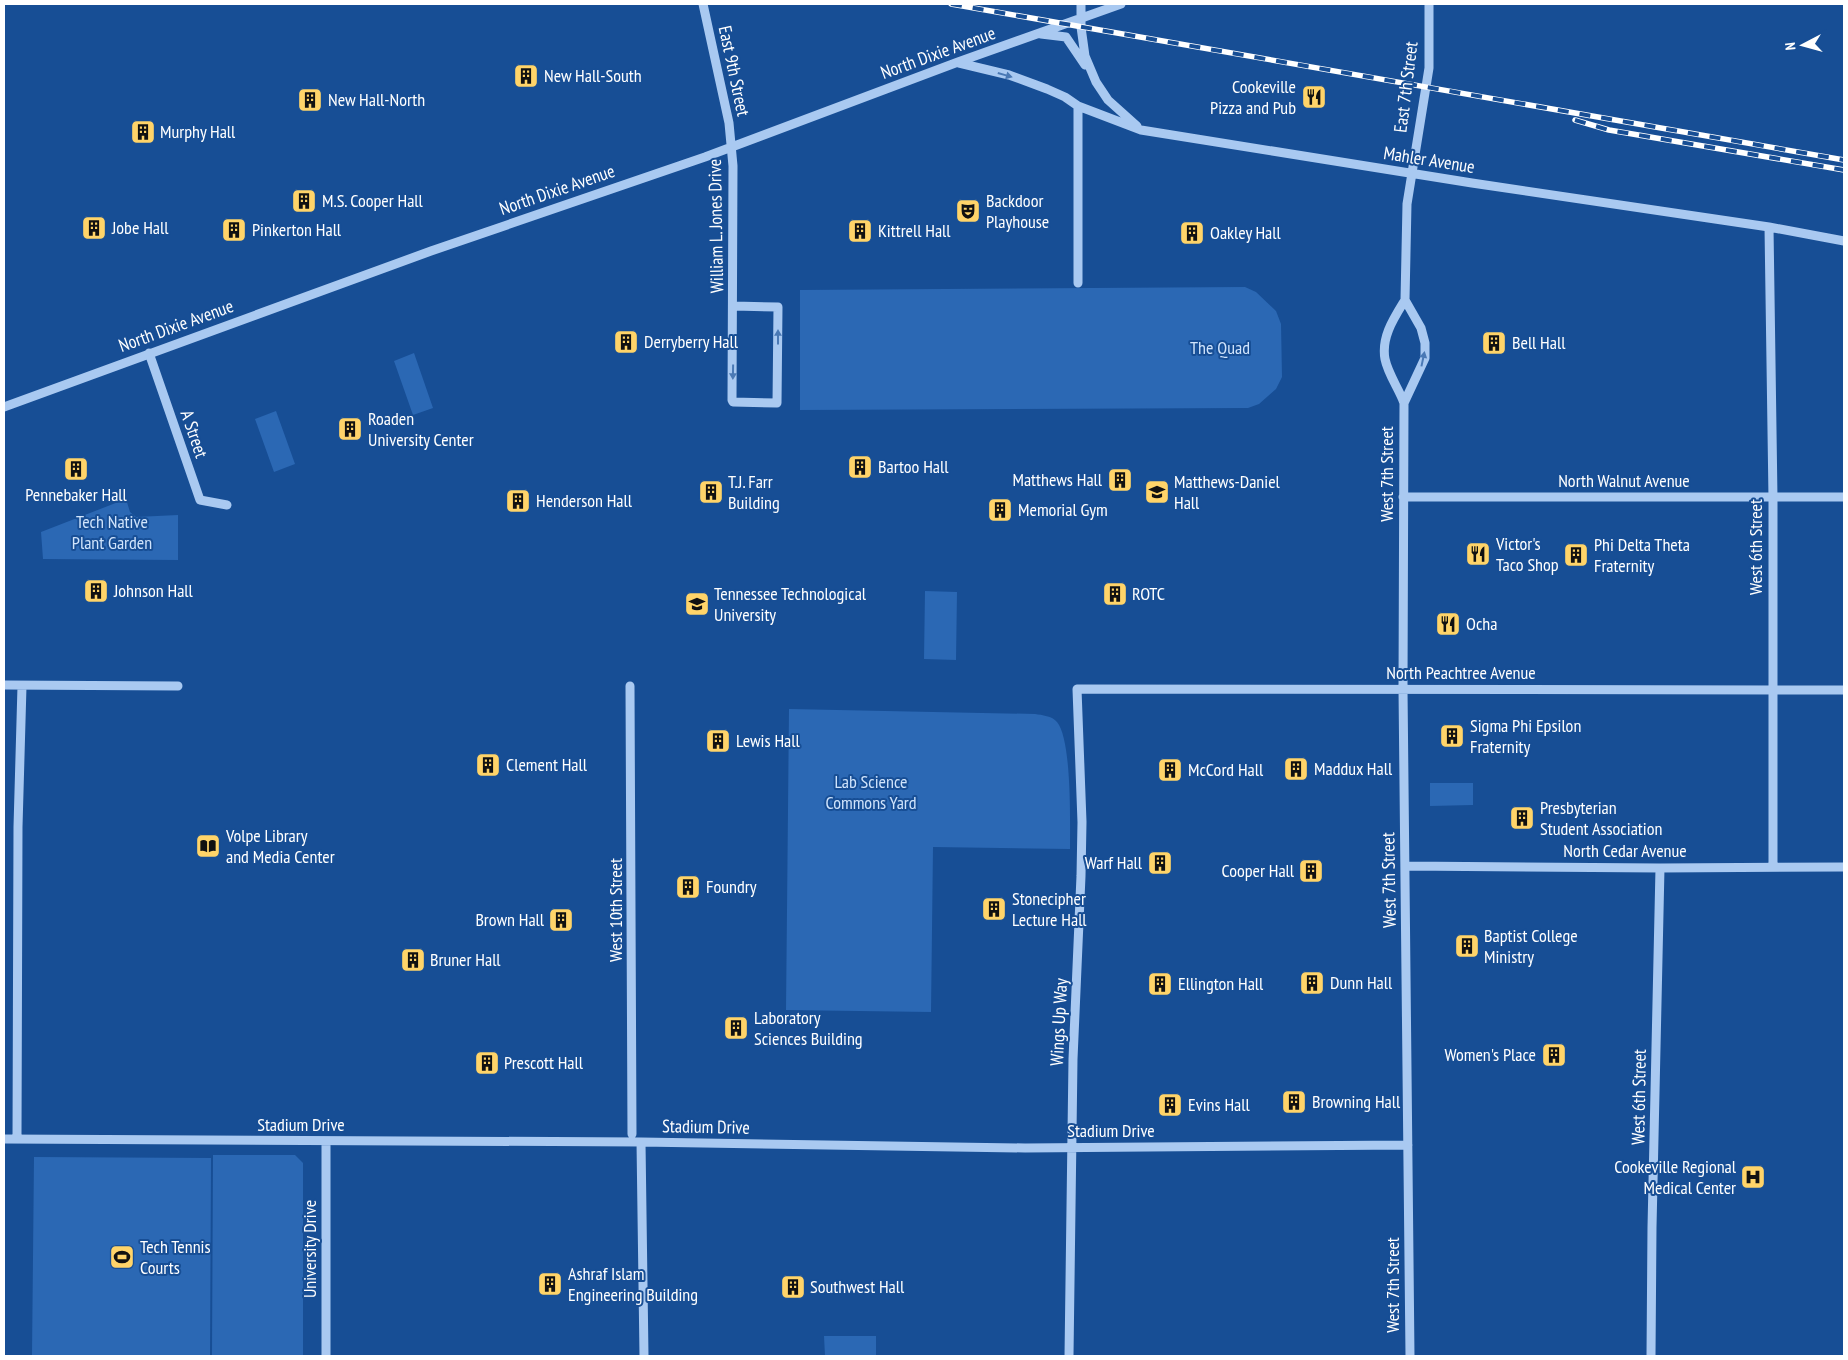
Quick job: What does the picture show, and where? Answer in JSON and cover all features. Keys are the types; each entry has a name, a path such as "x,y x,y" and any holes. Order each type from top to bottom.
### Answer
{"street":[{"name":"East 9th Street","path":"703,4 729,124 731,146"},
{"path":"1081,4 1082,17 1080,27 1085,56 1096,82"},
{"name":"North Dixie Avenue","path":"4,407 431,251 705,157 958,62 1121,4"},
{"name":"East 7th Street","path":"1411,173 1428,68 1429,4"},
{"path":"1031,36 1047,34 1066,37 1108,100 1141,130"},
{"name":"Mahler Avenue","path":"958,62 1009,75 1034,84 1065,97 1078,106 1141,130 1769,227 1844,241"},
{"path":"1078,106 1078,283"},
{"name":"William L. Jones Drive","path":"731,146 734,306 733,402 778,403 778,307 734,306"},
{"name":"West 7th Street","path":"1404,403 1385,360 1385,344 1394,318 1405,300 1407,204 1411,173"},
{"name":"West 6th Street","path":"1769,227 1773,498 1773,867"},
{"name":"West 7th Street","path":"1405,300 1421,328 1425,342 1425,358 1404,403 1403,689 1410,1356"},
{"name":"A Street","path":"148,353 200,500 227,505"},
{"name":"North Walnut Avenue","path":"1403,497 1844,497"},
{"path":"4,686 178,686"},
{"path":"17,1139 18,827 22,686"},
{"name":"West 10th Street","path":"630,686 632,1134"},
{"name":"North Peachtree Avenue","path":"1077,689 1844,690"},
{"name":"Wings Up Way","path":"1069,1356 1073,1059 1082,822 1077,689"},
{"name":"North Cedar Avenue","path":"1406,866 1844,868"},
{"name":"West 6th Street","path":"1651,1356 1660,868"},
{"name":"Stadium Drive","path":"4,1139 640,1142 1071,1148 1408,1145"},
{"name":"University Drive","path":"326,1142 326,1356"},
{"path":"640,1142 644,1356"}],"green space":[{"name":"The Quad","path":"1245,287 1256,292 1276,311 1281,324 1282,377 1276,389 1259,404 1248,408 800,410 800,290"},
{"path":"414,353 433,408 413,415 394,361"},
{"path":"276,411 295,464 274,472 255,419"},
{"name":"Tech Native Plant Garden","path":"126,499 130,512 136,517 178,515 178,560 43,559 41,532"},
{"path":"925,591 957,592 956,660 924,659"},
{"name":"Lab Science Commons Yard","path":"789,709 1035,714 1052,718 1057,722 1062,732 1068,763 1070,849 933,847 931,1012 786,1010"},
{"path":"1430,783 1473,783 1473,805 1430,806"},
{"path":"213,1155 295,1155 303,1163 303,1356 212,1356"},
{"name":"Tech Tennis Courts","path":"34,1157 211,1158 210,1356 32,1356"},
{"path":"824,1336 876,1336 876,1356 825,1356"}],"railway":[{"path":"951,4 1844,160"},
{"path":"1575,120 1609,130 1844,170"}],"place":[{"name":"New Hall-South","path":"526,76"},
{"name":"Cookeville Pizza and Pub","path":"1314,97"},
{"name":"New Hall-North","path":"310,100"},
{"name":"Murphy Hall","path":"143,132"},
{"name":"M.S. Cooper Hall","path":"304,201"},
{"name":"Backdoor Playhouse","path":"968,211"},
{"name":"Jobe Hall","path":"94,228"},
{"name":"Pinkerton Hall","path":"234,230"},
{"name":"Kittrell Hall","path":"860,231"},
{"name":"Oakley Hall","path":"1192,233"},
{"name":"Derryberry Hall","path":"626,342"},
{"name":"Bell Hall","path":"1494,343"},
{"name":"Roaden University Center","path":"350,429"},
{"name":"Bartoo Hall","path":"860,467"},
{"name":"Pennebaker Hall","path":"76,469"},
{"name":"Matthews Hall","path":"1120,480"},
{"name":"T.J. Farr Building","path":"711,492"},
{"name":"Matthews-Daniel Hall","path":"1157,492"},
{"name":"Henderson Hall","path":"518,501"},
{"name":"Memorial Gym","path":"1000,510"},
{"name":"Victor's Taco Shop","path":"1478,554"},
{"name":"Phi Delta Theta Fraternity","path":"1576,555"},
{"name":"Johnson Hall","path":"96,591"},
{"name":"ROTC","path":"1115,594"},
{"name":"Tennessee Technological University","path":"697,604"},
{"name":"Ocha","path":"1448,624"},
{"name":"Sigma Phi Epsilon Fraternity","path":"1452,736"},
{"name":"Lewis Hall","path":"718,741"},
{"name":"Clement Hall","path":"488,765"},
{"name":"Maddux Hall","path":"1296,769"},
{"name":"McCord Hall","path":"1170,770"},
{"name":"Presbyterian Student Association","path":"1522,818"},
{"name":"Volpe Library and Media Center","path":"208,846"},
{"name":"Warf Hall","path":"1160,863"},
{"name":"Cooper Hall","path":"1311,871"},
{"name":"Foundry","path":"688,887"},
{"name":"Stonecipher Lecture Hall","path":"994,909"},
{"name":"Brown Hall","path":"561,920"},
{"name":"Baptist College Ministry","path":"1467,946"},
{"name":"Bruner Hall","path":"413,960"},
{"name":"Dunn Hall","path":"1312,983"},
{"name":"Ellington Hall","path":"1160,984"},
{"name":"Laboratory Sciences Building","path":"736,1028"},
{"name":"Women's Place","path":"1554,1055"},
{"name":"Prescott Hall","path":"487,1063"},
{"name":"Browning Hall","path":"1294,1102"},
{"name":"Evins Hall","path":"1170,1105"},
{"name":"Cookeville Regional Medical Center","path":"1753,1177"},
{"name":"Tech Tennis Courts","path":"122,1257"},
{"name":"Ashraf Islam Engineering Building","path":"550,1284"},
{"name":"Southwest Hall","path":"793,1287"}]}
